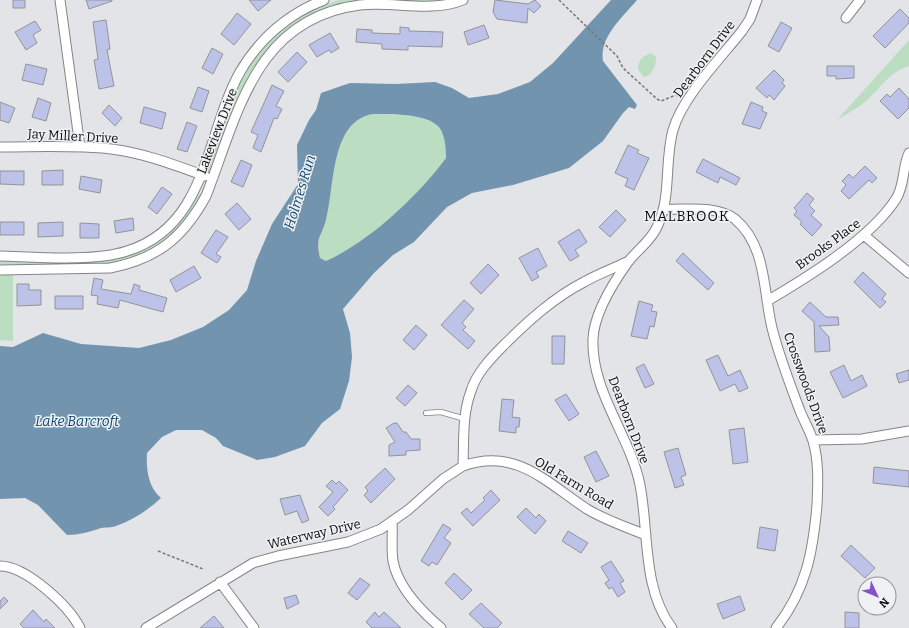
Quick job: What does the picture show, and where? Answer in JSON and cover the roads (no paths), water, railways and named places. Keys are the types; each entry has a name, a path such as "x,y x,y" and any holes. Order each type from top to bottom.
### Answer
{"street":[{"path":"60,0 80,147"},
{"name":"Lakeview Drive","path":"0,256 103,256 126,252 140,247 159,236 176,221 186,207 201,175 233,88 250,57 260,44 286,20 302,10 324,0"},
{"name":"Lakeview Drive","path":"0,270 110,268 139,261 166,247 189,224 206,196 252,78 272,50 298,28 327,13 360,5 428,7 445,5 463,0"},
{"name":"Dearborn Drive","path":"672,628 664,614 653,584 639,484 627,446 604,396 598,377 593,340 594,329 615,283 629,261 656,229 664,209 670,145 677,120 687,101 750,19 757,0"},
{"path":"846,18 860,0"},
{"name":"Jay Miller Drive","path":"0,147 80,147 112,149 139,154 212,179"},
{"name":"Brooks Place","path":"768,301 865,236 896,200 902,187 909,153"},
{"name":"Crosswoods Drive","path":"664,209 713,211 733,218 750,236 760,261 772,329 791,387 813,440 817,463 818,494 812,552 798,594 786,616 776,628"},
{"path":"865,236 909,273"},
{"path":"463,466 467,402 475,381 496,354 522,328 566,293 584,282 629,261"},
{"path":"813,440 862,439 909,431"},
{"name":"Old Farm Road","path":"463,466 481,461 493,461 519,466 546,479 587,509 602,517 646,535"},
{"name":"Waterway Drive","path":"146,628 220,582 260,560 348,542 369,535 392,521 443,479 463,466"},
{"path":"392,521 393,560 396,574 410,596 441,628"},
{"path":"0,566 12,568 32,579 69,610 80,628"},
{"path":"220,582 254,628"}],"lane":[{"path":"426,413 452,414 465,419"}],"water":[{"name":"Lake Barcroft","path":"611,0 637,0 613,28 608,36 603,52 603,61 637,105 635,109 629,107 603,141 569,168 513,185 472,193 447,207 414,242 393,255 374,273 343,309 350,333 352,357 349,381 340,409 322,423 305,446 275,457 257,460 223,446 216,438 202,430 176,430 162,437 147,453 149,477 153,489 161,498 151,507 122,524 80,534 67,535 38,505 25,498 0,499 0,346 13,347 43,333 81,344 139,348 171,340 203,327 229,310 247,290 256,261 272,224 298,184 297,145 309,120 316,110 321,93 350,83 396,84 435,82 452,88 469,98 498,94 530,82 553,63","holes":["373,114 420,117 436,124 441,130 443,136 446,158 421,188 392,217 359,242 326,261 320,258 318,241 326,220 337,157 342,142 349,129 359,119"]}],"district":[{"name":"MALBROOK","path":"687,216"}],"water label":[{"name":"Holmes Run","path":"300,192"}]}
